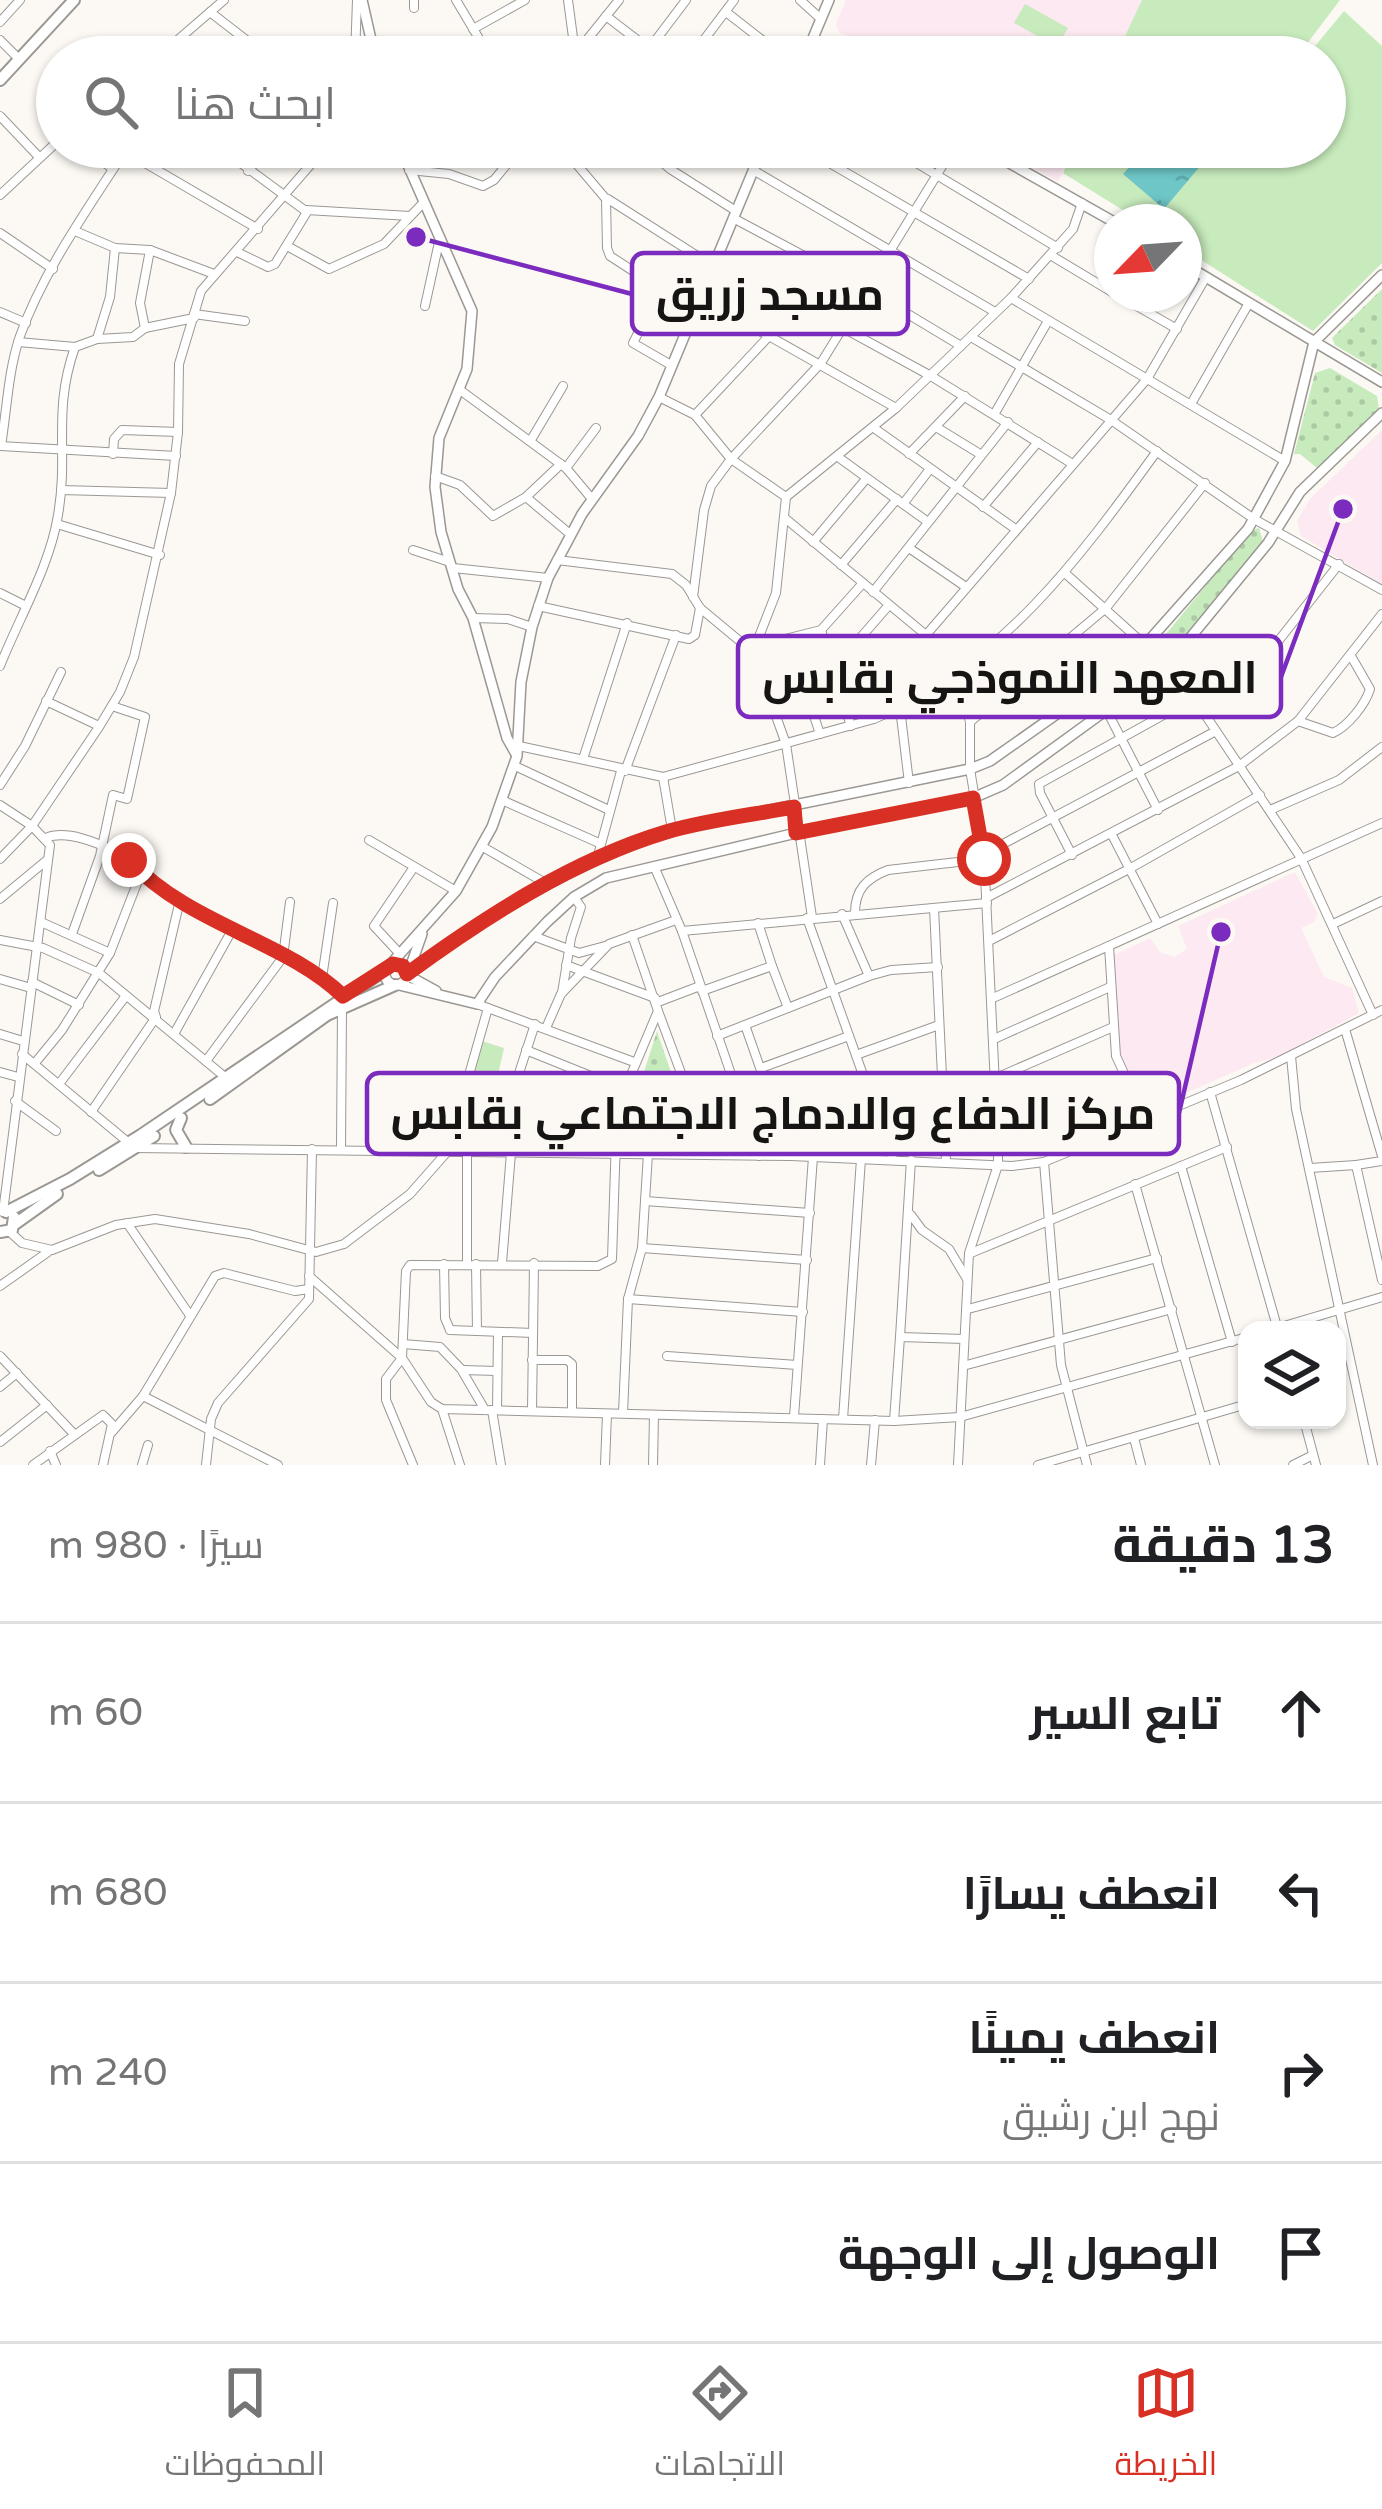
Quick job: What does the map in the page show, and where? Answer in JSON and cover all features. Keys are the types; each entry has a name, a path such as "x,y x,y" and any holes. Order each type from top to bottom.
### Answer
{"main road":[{"path":"40,36 74,0"},
{"path":"0,80 36,40"},
{"path":"3,1212 181,1118 389,966"},
{"path":"8,1230 343,1002 403,978"},
{"path":"181,1118 176,1132 186,1147"},
{"path":"3,1212 12,1215 8,1230"}],"street":[{"path":"0,22 20,0"},
{"path":"183,36 224,0"},
{"path":"345,0 358,3"},
{"path":"456,0 477,36"},
{"path":"473,29 525,0"},
{"path":"568,0 573,36"},
{"path":"589,36 619,0"},
{"path":"707,36 734,0"},
{"path":"800,0 821,19"},
{"path":"814,36 829,0"},
{"path":"658,36 683,1"},
{"path":"358,3 358,36"},
{"path":"358,3 368,36"},
{"path":"211,12 240,36"},
{"path":"726,12 757,36"},
{"path":"606,16 628,36"},
{"path":"0,40 19,58"},
{"path":"0,116 36,153"},
{"path":"0,195 36,161"},
{"path":"153,168 257,229"},
{"path":"244,168 306,210 411,216"},
{"path":"0,859 32,826 99,727 134,657 171,493 179,364 201,291 309,168"},
{"path":"504,168 483,186 449,174 409,170 472,311 472,341 460,390 439,438 435,476 439,521 517,756 609,810"},
{"path":"582,168 607,199 715,263 845,326 1071,463"},
{"path":"668,168 735,215 961,346"},
{"path":"634,1062 403,978 386,977 389,966 456,891 504,801 517,756 521,682 532,626 556,560 659,397 754,168 995,313"},
{"path":"841,168 1029,280"},
{"path":"925,168 1094,279"},
{"path":"693,597 707,497 731,459 821,363 941,168"},
{"path":"1020,168 1094,210"},
{"path":"113,169 52,268 26,322 3,409 1,446 176,456"},
{"path":"607,199 610,256 694,310"},
{"path":"786,497 896,409 1011,298 1073,229 1082,202"},
{"path":"287,246 329,269 384,244 423,203"},
{"path":"237,252 268,267 287,246 306,210"},
{"path":"75,232 115,248 150,250 214,274"},
{"path":"0,233 52,268"},
{"path":"425,306 440,242"},
{"path":"97,339 110,296 115,248"},
{"path":"145,328 140,303 150,250"},
{"path":"1202,275 1382,382"},
{"path":"403,978 467,931 548,885 597,859 672,830 909,784 989,761 1129,663 1253,519 1285,461 1314,342 1382,275"},
{"path":"926,635 1147,380 1206,277"},
{"path":"661,287 633,343 670,365"},
{"path":"700,297 896,409"},
{"path":"1011,298 1285,461"},
{"path":"1191,404 1250,303"},
{"path":"0,312 26,322"},
{"path":"1147,312 1177,329"},
{"path":"18,342 75,347 97,339 133,337 145,328 194,316 245,321"},
{"path":"995,413 1048,321"},
{"path":"694,415 771,334"},
{"path":"971,337 1111,420 1253,519 1382,590"},
{"path":"0,666 57,524 63,451 61,401 75,347"},
{"path":"531,440 563,386"},
{"path":"460,390 563,466 592,499"},
{"path":"909,454 965,396"},
{"path":"659,397 694,415 731,459 786,497"},
{"path":"0,1286 52,1250 127,1223 155,1219 310,1250 330,1250 356,1238 410,1194 447,1152 482,1006 533,936 574,897 605,878 653,865 973,798 1003,785 1167,666 1277,531 1300,492 1382,413"},
{"path":"873,592 1008,422"},
{"path":"936,427 980,454"},
{"path":"435,476 460,484 490,517 526,497 563,466 596,428"},
{"path":"874,428 1014,528"},
{"path":"112,454 116,435 122,430 178,432"},
{"path":"983,506 1038,442"},
{"path":"517,756 583,759 663,777 900,708 957,676 1066,574 1157,451"},
{"path":"838,457 928,522"},
{"path":"842,565 930,469"},
{"path":"813,542 867,478"},
{"path":"970,722 1106,608 1205,483"},
{"path":"61,490 171,493"},
{"path":"526,497 570,534"},
{"path":"756,649 776,593 786,497"},
{"path":"786,519 926,635 957,676 970,722 970,769 984,857 993,998 998,1165 969,1253 958,1465"},
{"path":"57,524 160,555"},
{"path":"910,548 966,587"},
{"path":"413,550 453,565 548,578"},
{"path":"556,560 664,572 679,578 700,608 756,649 786,744 809,918 893,1159"},
{"path":"1205,714 1272,649 1339,564"},
{"path":"22,1054 132,1146 791,1156 998,1165 1044,1162 1291,1056 1377,1013 1301,858 1194,698 1167,666 1066,574"},
{"path":"756,649 821,630 862,583"},
{"path":"0,593 25,605"},
{"path":"835,667 889,605"},
{"path":"538,606 692,637 700,608"},
{"path":"682,931 986,901 1239,766 1298,721 1382,614"},
{"path":"473,618 508,619 532,626"},
{"path":"583,759 627,623"},
{"path":"821,630 851,726"},
{"path":"597,859 609,810 676,635"},
{"path":"789,640 820,734"},
{"path":"842,692 935,646"},
{"path":"1298,721 1333,733 1364,703 1370,689 1351,656"},
{"path":"968,667 998,699"},
{"path":"0,785 61,672"},
{"path":"1072,855 1038,788 1041,780 1194,698"},
{"path":"46,701 99,727"},
{"path":"72,934 102,846 112,795 127,799 133,782 145,717 112,706"},
{"path":"900,708 909,784"},
{"path":"1107,711 1158,810"},
{"path":"855,913 860,890 875,875 984,857 1216,731"},
{"path":"1270,810 1339,780 1382,747"},
{"path":"663,777 672,830"},
{"path":"988,941 1260,795"},
{"path":"504,801 599,842"},
{"path":"0,805 50,845 3,1212"},
{"path":"993,998 1382,823"},
{"path":"46,838 62,834 121,854 141,873 231,932 322,978 343,1002 341,1148"},
{"path":"1111,835 1158,925"},
{"path":"369,840 456,891"},
{"path":"483,847 548,885"},
{"path":"0,899 48,860"},
{"path":"653,865 682,931 760,1156"},
{"path":"400,954 374,926 414,867"},
{"path":"35,1063 79,1005 110,953 141,873"},
{"path":"546,1028 561,994 581,908 574,897"},
{"path":"156,1017 180,900"},
{"path":"1333,924 1382,901"},
{"path":"206,1061 283,957 290,902"},
{"path":"322,978 333,903"},
{"path":"934,908 946,1161"},
{"path":"842,914 869,976"},
{"path":"533,936 584,952 676,920"},
{"path":"41,922 110,953"},
{"path":"758,923 788,1008"},
{"path":"174,1034 231,932"},
{"path":"403,978 422,934"},
{"path":"632,935 694,1108"},
{"path":"0,940 36,946 98,974 226,1078"},
{"path":"561,994 609,944"},
{"path":"1109,946 1116,1056 1145,1119"},
{"path":"389,966 400,964 403,978"},
{"path":"566,965 658,1004 772,966"},
{"path":"717,1036 869,976 938,967"},
{"path":"0,979 32,985 79,1005"},
{"path":"994,1039 1110,987"},
{"path":"58,1084 125,997"},
{"path":"413,1465 386,1400 386,1379 402,1358 407,1267 598,1266 612,1259 617,1108 658,1004"},
{"path":"91,1112 156,1017"},
{"path":"502,1263 510,1100 536,1024"},
{"path":"856,1055 940,1024"},
{"path":"745,1025 791,1156"},
{"path":"996,1078 1112,1028"},
{"path":"1309,1168 1382,1158 1346,1029"},
{"path":"0,1034 23,1041"},
{"path":"761,1068 849,1036"},
{"path":"526,1050 623,1089"},
{"path":"1291,1056 1296,1108 1373,1465"},
{"path":"0,1072 17,1076"},
{"path":"776,1110 864,1079"},
{"path":"1210,1092 1274,1321"},
{"path":"510,1100 617,1108 744,1109"},
{"path":"14,1101 56,1131"},
{"path":"0,1111 13,1114"},
{"path":"794,1417 816,1157 836,1140 880,1122"},
{"path":"969,1253 1227,1147"},
{"path":"206,1465 209,1430 218,1403 309,1299 312,1149"},
{"path":"467,1153 477,1331"},
{"path":"623,1413 628,1299 642,1249 648,1154"},
{"path":"843,1419 861,1159"},
{"path":"894,1421 911,1160"},
{"path":"1044,1162 1066,1390 1087,1465"},
{"path":"1356,1165 1382,1280"},
{"path":"1181,1166 1232,1342"},
{"path":"1136,1184 1215,1465"},
{"path":"645,1201 810,1213"},
{"path":"909,1210 922,1230 950,1249 968,1280"},
{"path":"127,1223 189,1313"},
{"path":"8,1230 22,1243 52,1250"},
{"path":"642,1249 807,1261"},
{"path":"968,1310 1157,1258"},
{"path":"532,1411 534,1263"},
{"path":"444,1264 445,1318 450,1330"},
{"path":"112,1432 142,1396 212,1278 219,1274 295,1291 309,1289"},
{"path":"309,1276 402,1358 431,1402 442,1409 894,1421 960,1417 1238,1340"},
{"path":"1302,1321 1382,1297"},
{"path":"628,1299 802,1312"},
{"path":"963,1366 1172,1310"},
{"path":"440,1347 442,1336 450,1330 532,1333"},
{"path":"498,1332 491,1410 501,1465"},
{"path":"900,1337 965,1339"},
{"path":"403,1344 440,1347 491,1410"},
{"path":"0,1355 74,1433"},
{"path":"667,1356 797,1365"},
{"path":"532,1360 572,1364 572,1412"},
{"path":"461,1370 497,1371"},
{"path":"0,1388 17,1373"},
{"path":"142,1396 278,1465"},
{"path":"0,1442 47,1405"},
{"path":"1038,1465 1238,1407"},
{"path":"442,1409 460,1465"},
{"path":"605,1465 607,1414"},
{"path":"33,1465 101,1415 110,1418 112,1432 103,1465"},
{"path":"653,1465 654,1415"},
{"path":"820,1465 823,1419"},
{"path":"872,1465 875,1420"},
{"path":"1293,1465 1315,1460 1306,1429"},
{"path":"1134,1437 1142,1465"},
{"path":"142,1465 148,1445"},
{"path":"50,1451 56,1465"}],"shaded area":[{"path":"846,0 1142,0 1125,36 847,36 839,33 836,24"},
{"path":"1035,168 1064,168 1058,182"},
{"path":"1382,430 1382,584 1301,536 1297,521 1310,499"},
{"path":"1295,872 1318,914 1314,922 1301,928 1324,977 1352,988 1359,1013 1278,1057 1145,1111 1124,1071 1116,1033 1114,955 1150,938 1160,952 1174,957 1187,949 1178,926"}],"green space":[{"path":"1142,0 1340,0 1313,36 1125,36"},
{"path":"1025,4 1068,28 1063,36 1037,36 1014,23"},
{"path":"1344,11 1382,46 1382,263 1313,331 1202,260 1202,204 1113,204 1063,173 1065,168 1346,168 1346,36 1323,36"},
{"path":"1382,289 1382,373 1335,345 1332,338"},
{"path":"1330,368 1377,396 1379,409 1317,468 1294,454 1315,373"},
{"path":"1259,528 1263,541 1173,650 1163,652 1161,640 1252,530"},
{"path":"657,1031 680,1099 635,1100"},
{"path":"482,1041 504,1048 490,1110 461,1109"}],"water":[{"path":"1128,168 1199,168 1168,204 1158,204 1123,174"}],"place":[{"name":"مسجد زريق","path":"416,237"},
{"name":"المعهد النموذجي بقابس","path":"1343,509"},
{"name":"مركز الدفاع والادماج الاجتماعي بقابس","path":"1221,932"}],"route":[{"path":"129,860 158,888 322,978 343,996 393,964 403,966 407,974 467,931 566,874 672,830 794,807 796,833 973,798 984,859"}]}
